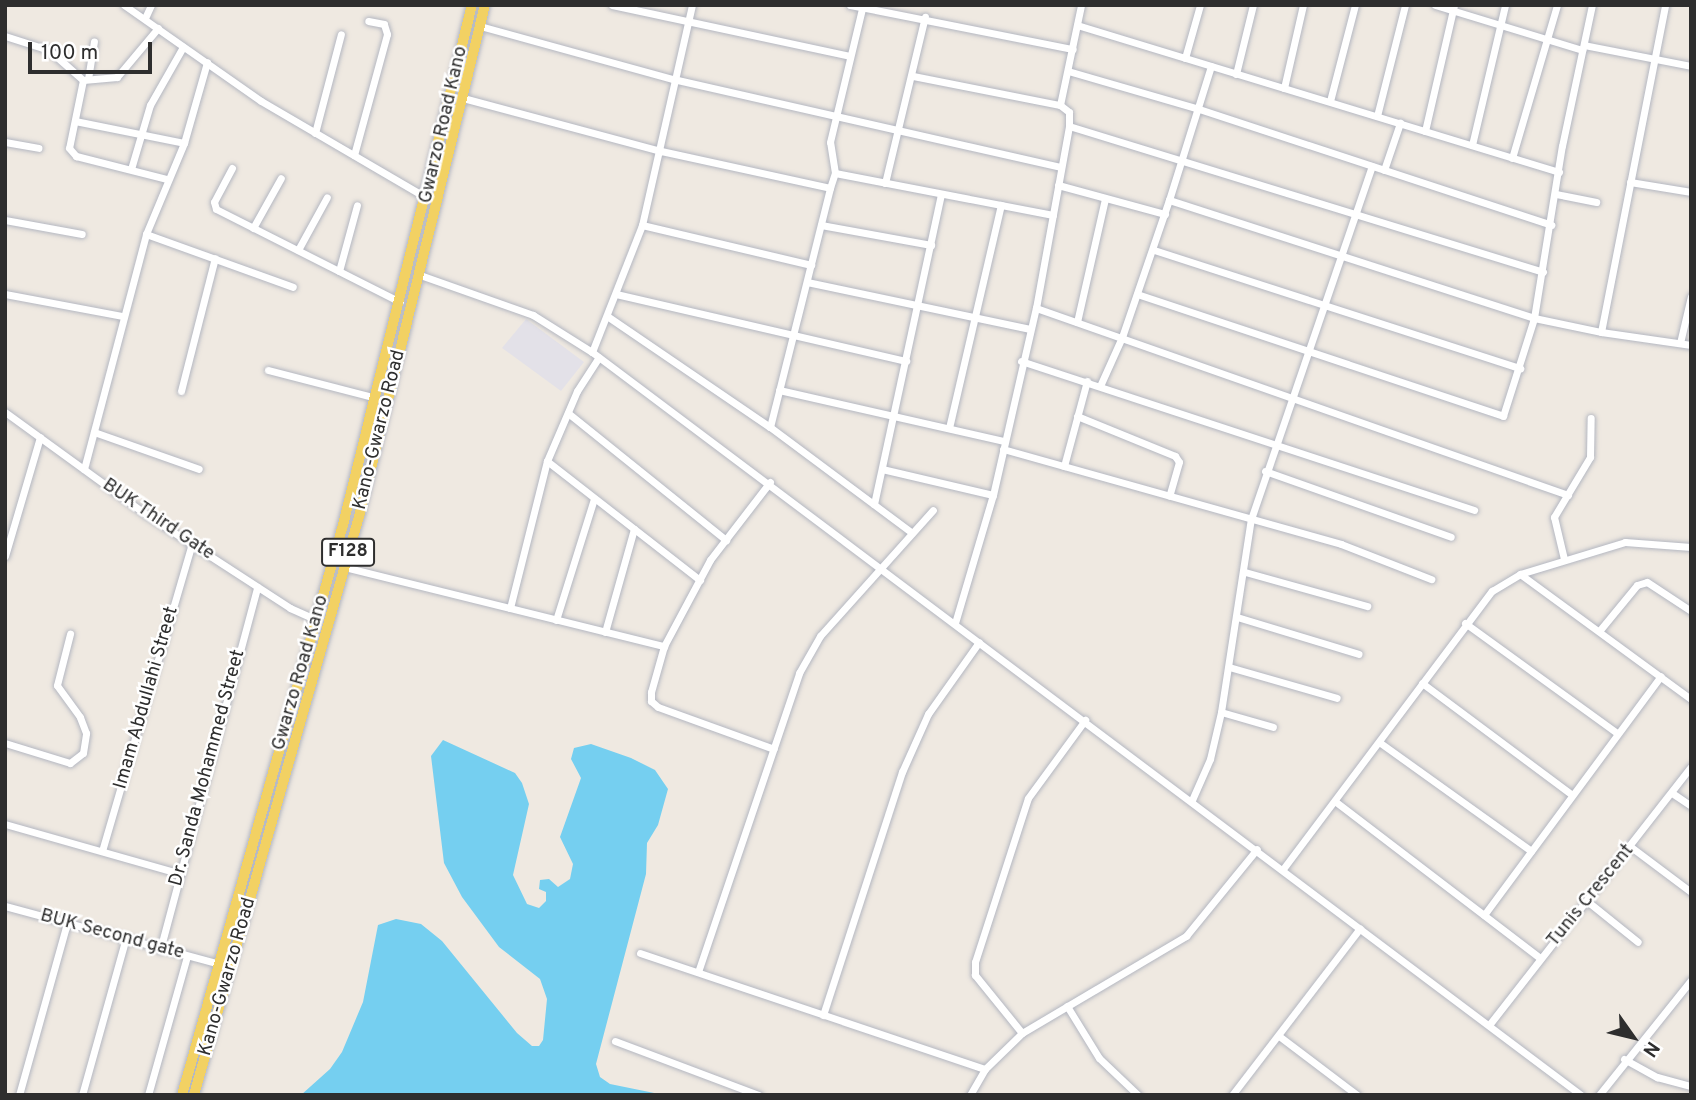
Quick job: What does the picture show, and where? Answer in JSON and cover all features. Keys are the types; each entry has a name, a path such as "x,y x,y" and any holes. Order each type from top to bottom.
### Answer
{"main road":[{"name":"Gwarzo Road Kano","path":"183,1095 317,620 376,398 472,5"},
{"name":"Kano-Gwarzo Road","path":"194,1095 373,461 485,5"},
{"path":"360,457 373,461"}],"street":[{"path":"124,5 315,133 426,198"},
{"path":"145,18 151,5"},
{"path":"612,5 850,56"},
{"path":"592,352 642,225 661,151 673,79 692,5"},
{"path":"850,5 925,17 1073,49"},
{"path":"1060,105 1082,5"},
{"path":"1185,58 1199,7 1189,5"},
{"path":"1236,74 1253,5"},
{"path":"1284,88 1303,5"},
{"path":"1330,101 1355,5"},
{"path":"1377,116 1405,5"},
{"path":"1435,5 1453,8 1499,26 1547,40 1691,66"},
{"path":"1472,145 1505,5"},
{"path":"1512,158 1557,5"},
{"path":"1137,294 1501,416 1508,409 1534,318 1592,5"},
{"path":"1601,332 1665,5"},
{"path":"770,427 835,173 830,142 863,7"},
{"path":"1425,131 1453,8"},
{"path":"886,183 901,131 925,17"},
{"path":"354,155 387,34 384,24 368,21"},
{"path":"1077,25 1559,172"},
{"path":"480,26 673,79 1060,167"},
{"path":"5,36 49,50 85,80 117,77 158,28"},
{"path":"315,133 341,34"},
{"path":"94,41 75,121 71,152 166,179"},
{"path":"131,169 150,105 183,47"},
{"path":"84,469 146,234 166,179 184,143 206,62"},
{"path":"1100,386 1122,337 1154,250 1184,162 1211,66"},
{"path":"1068,72 1199,109 1551,225"},
{"path":"913,76 1060,105 1069,112 1069,126 1036,308 1021,361 993,495 955,623"},
{"path":"463,98 661,151 830,188"},
{"path":"75,121 184,143"},
{"path":"1384,170 1400,123"},
{"path":"1069,126 1543,272"},
{"path":"5,142 38,148"},
{"path":"1192,800 1210,759 1221,712 1245,572 1251,519 1275,441 1372,166"},
{"path":"232,168 214,206 400,302"},
{"path":"835,173 1053,215"},
{"path":"253,228 281,178"},
{"path":"1630,182 1691,192"},
{"path":"1058,185 1165,214"},
{"path":"874,504 919,306 941,194"},
{"path":"1556,194 1596,202"},
{"path":"298,250 327,197"},
{"path":"1077,322 1105,199"},
{"path":"1170,200 1534,318 1601,332 1691,345"},
{"path":"339,271 357,205"},
{"path":"949,428 972,317 1000,205"},
{"path":"5,220 82,234"},
{"path":"642,225 811,265"},
{"path":"821,225 931,246"},
{"path":"146,234 293,287"},
{"path":"1154,250 1520,368"},
{"path":"181,391 215,258"},
{"path":"420,275 533,315 592,352 770,482 1581,1095"},
{"path":"807,282 1030,329"},
{"path":"616,294 906,361"},
{"path":"5,295 123,316"},
{"path":"1680,343 1691,296"},
{"path":"1036,308 1568,495"},
{"path":"607,316 770,427 912,533"},
{"path":"510,608 547,461 568,413 599,357"},
{"path":"1021,361 1275,441 1474,510"},
{"path":"268,370 376,398"},
{"path":"1064,466 1087,382"},
{"path":"779,390 949,428 1064,466 1341,544 1431,579"},
{"name":"BUK Third Gate","path":"5,412 192,544 257,587 317,620"},
{"path":"568,413 726,540"},
{"path":"1077,416 1175,456 1179,462 1169,496"},
{"path":"1564,559 1553,523 1590,457 1591,418"},
{"path":"94,432 199,470"},
{"path":"5,556 40,437"},
{"path":"547,461 700,580"},
{"path":"882,469 993,495"},
{"path":"1265,471 1451,537"},
{"path":"770,482 700,580 664,646 651,701 774,749"},
{"path":"556,620 594,499"},
{"path":"698,972 799,673 820,636 933,510"},
{"path":"605,632 634,529"},
{"path":"1283,869 1336,802 1465,623 1492,591 1520,574 1625,542 1691,547"},
{"name":"Imam Abdullahi Street","path":"102,851 192,544"},
{"path":"344,567 664,646"},
{"path":"1245,572 1367,606"},
{"path":"1520,574 1691,699"},
{"path":"1600,630 1642,583 1655,584 1691,611"},
{"name":"Dr. Sanda Mohammed Street","path":"160,950 178,873 257,587"},
{"path":"1237,617 1359,654"},
{"path":"1465,623 1618,733"},
{"path":"5,743 70,763 83,754 86,733 80,718 57,685 70,634"},
{"path":"823,1015 902,772 928,714 979,642"},
{"path":"1228,667 1337,698"},
{"path":"1484,915 1661,677"},
{"path":"1422,683 1572,795"},
{"path":"1221,712 1273,727"},
{"path":"1022,1033 975,975 975,962 1028,798 1085,720"},
{"path":"1380,742 1531,851"},
{"name":"Tunis Crescent","path":"1489,1025 1631,847 1691,766"},
{"path":"1672,793 1691,806"},
{"path":"1336,802 1540,958"},
{"path":"5,824 178,873"},
{"path":"1631,847 1691,892"},
{"path":"970,1095 985,1069 1022,1033 1185,936 1257,849"},
{"path":"1587,901 1639,942"},
{"name":"BUK Second gate","path":"5,906 125,941 220,964"},
{"path":"19,1095 67,923"},
{"path":"1232,1095 1360,928"},
{"path":"82,1095 125,941"},
{"path":"640,953 985,1069"},
{"path":"148,1095 187,956"},
{"path":"1599,1095 1624,1059 1690,981"},
{"path":"1067,1006 1099,1058 1138,1095"},
{"path":"1279,1036 1357,1095"},
{"path":"615,1041 759,1095"},
{"path":"1624,1059 1657,1077 1691,1086"}],"shaded area":[{"path":"526,319 584,362 561,391 502,348"}],"water":[{"path":"443,740 515,773 522,783 529,804 513,875 527,904 539,908 546,901 546,892 539,889 540,880 549,879 558,887 570,879 573,864 560,837 581,778 571,759 574,748 591,744 631,758 655,770 668,789 658,825 647,843 646,874 596,1064 600,1077 610,1084 664,1095 301,1095 330,1069 342,1052 363,1002 378,925 396,919 421,924 442,941 517,1033 532,1046 539,1046 543,1040 547,999 540,979 499,947 462,897 444,863 431,756"}]}
